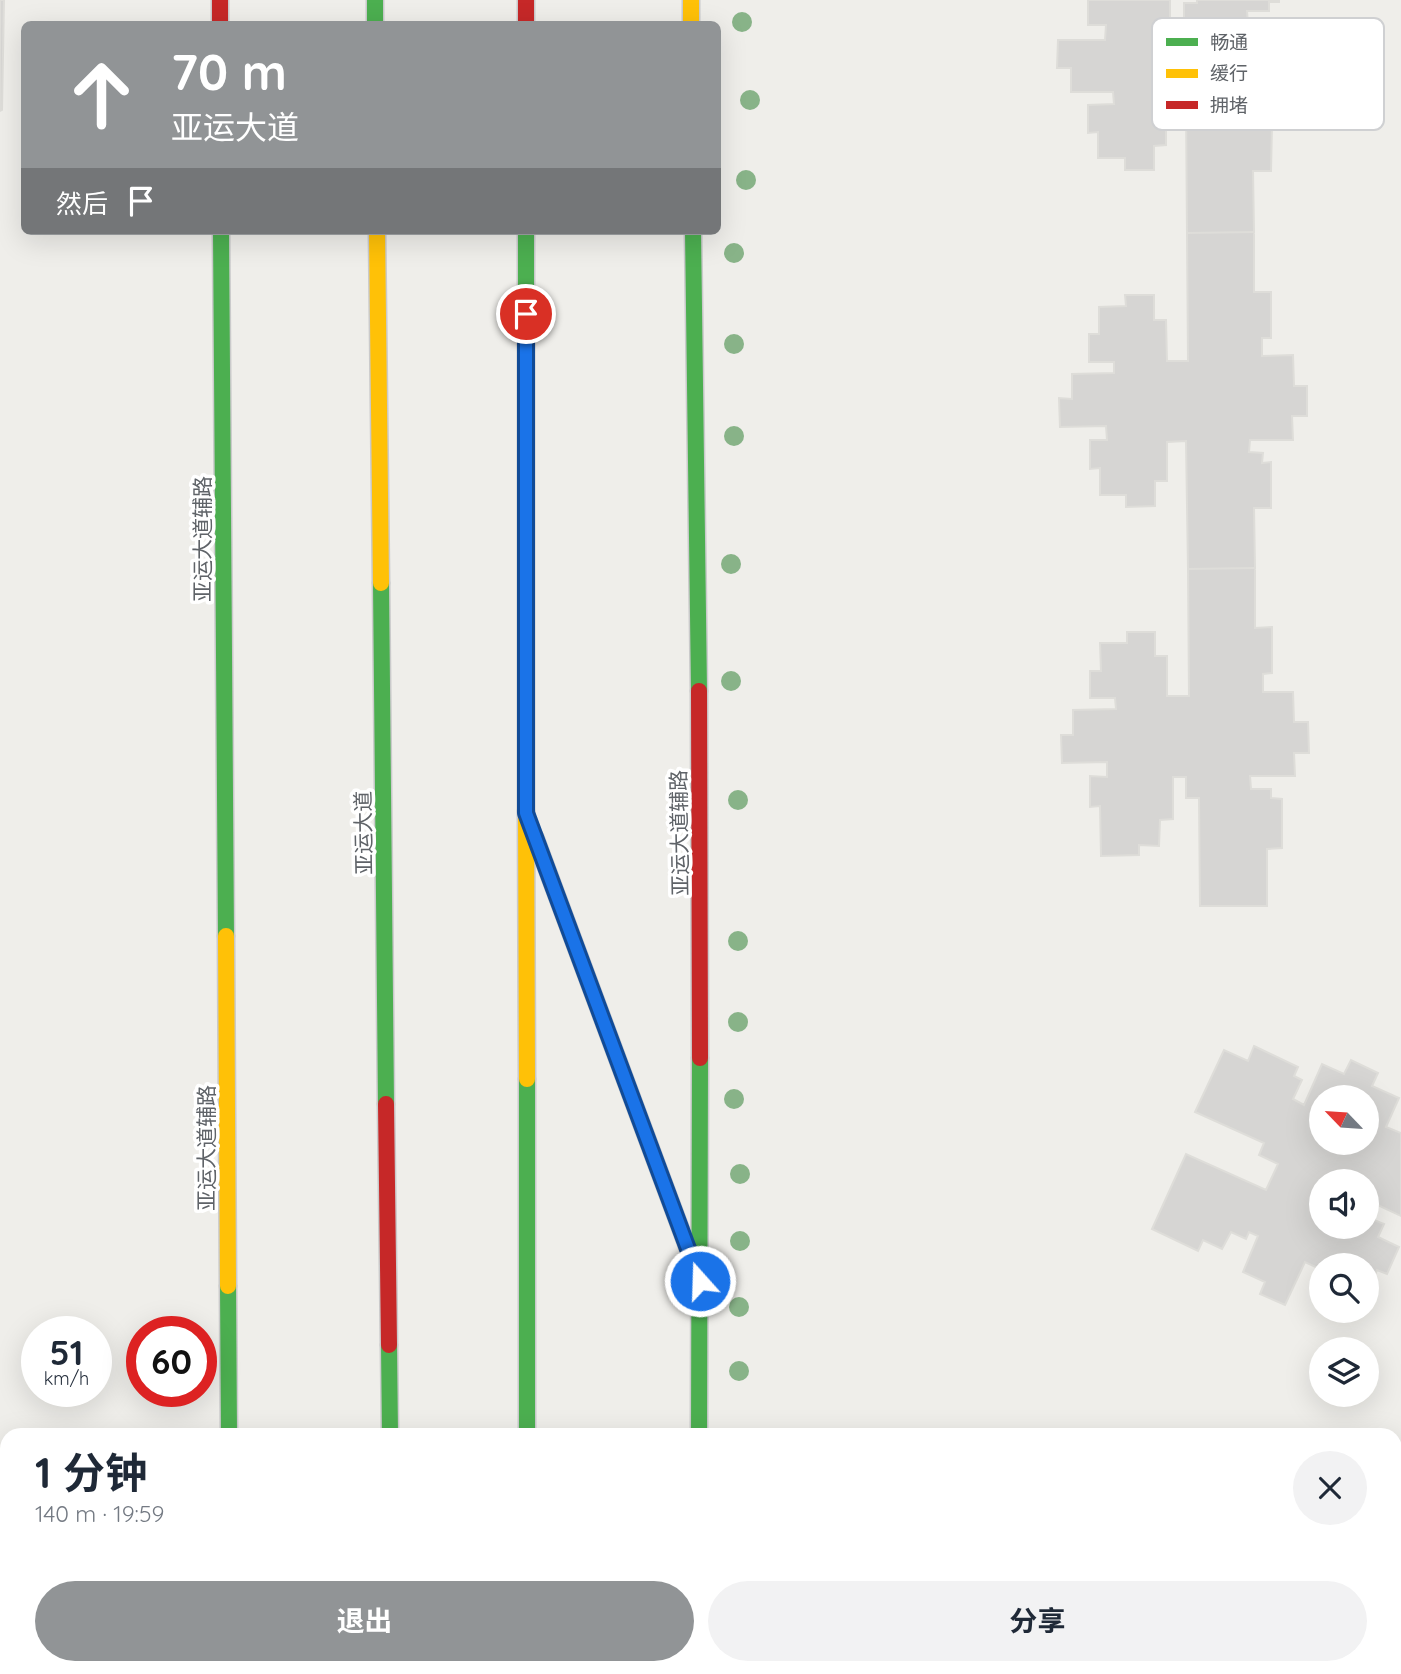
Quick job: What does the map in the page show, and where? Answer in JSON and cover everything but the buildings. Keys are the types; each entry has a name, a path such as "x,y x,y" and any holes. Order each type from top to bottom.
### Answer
{"main road":[{"path":"220,0 220,21"},
{"path":"375,0 375,21"},
{"path":"526,0 526,21"},
{"path":"691,0 691,21"},
{"name":"亚运大道辅路","path":"221,235 229,1428"},
{"name":"亚运大道","path":"377,235 390,1428"},
{"path":"526,235 527,1428"},
{"name":"亚运大道辅路","path":"693,235 694,485 701,868 699,1428"},
{"path":"526,813 700,1281"}],"traffic: fast":[{"path":"375,0 375,21"},
{"path":"221,235 226,936"},
{"path":"526,235 526,811"},
{"path":"693,235 699,691"},
{"path":"381,583 386,1104"},
{"path":"699,1428 700,1058"},
{"path":"527,1079 527,1428"},
{"path":"228,1286 229,1428"},
{"path":"389,1345 390,1428"}],"traffic: slow":[{"path":"691,0 691,21"},
{"path":"377,235 381,583"},
{"path":"526,811 527,1079"},
{"path":"535,837 700,1281"},
{"path":"226,936 228,1286"}],"traffic: jam":[{"path":"220,0 220,21"},
{"path":"526,0 526,21"},
{"path":"699,691 700,1058"},
{"path":"386,1104 389,1345"}],"route":[{"path":"526,314 526,813 700,1281"}]}
